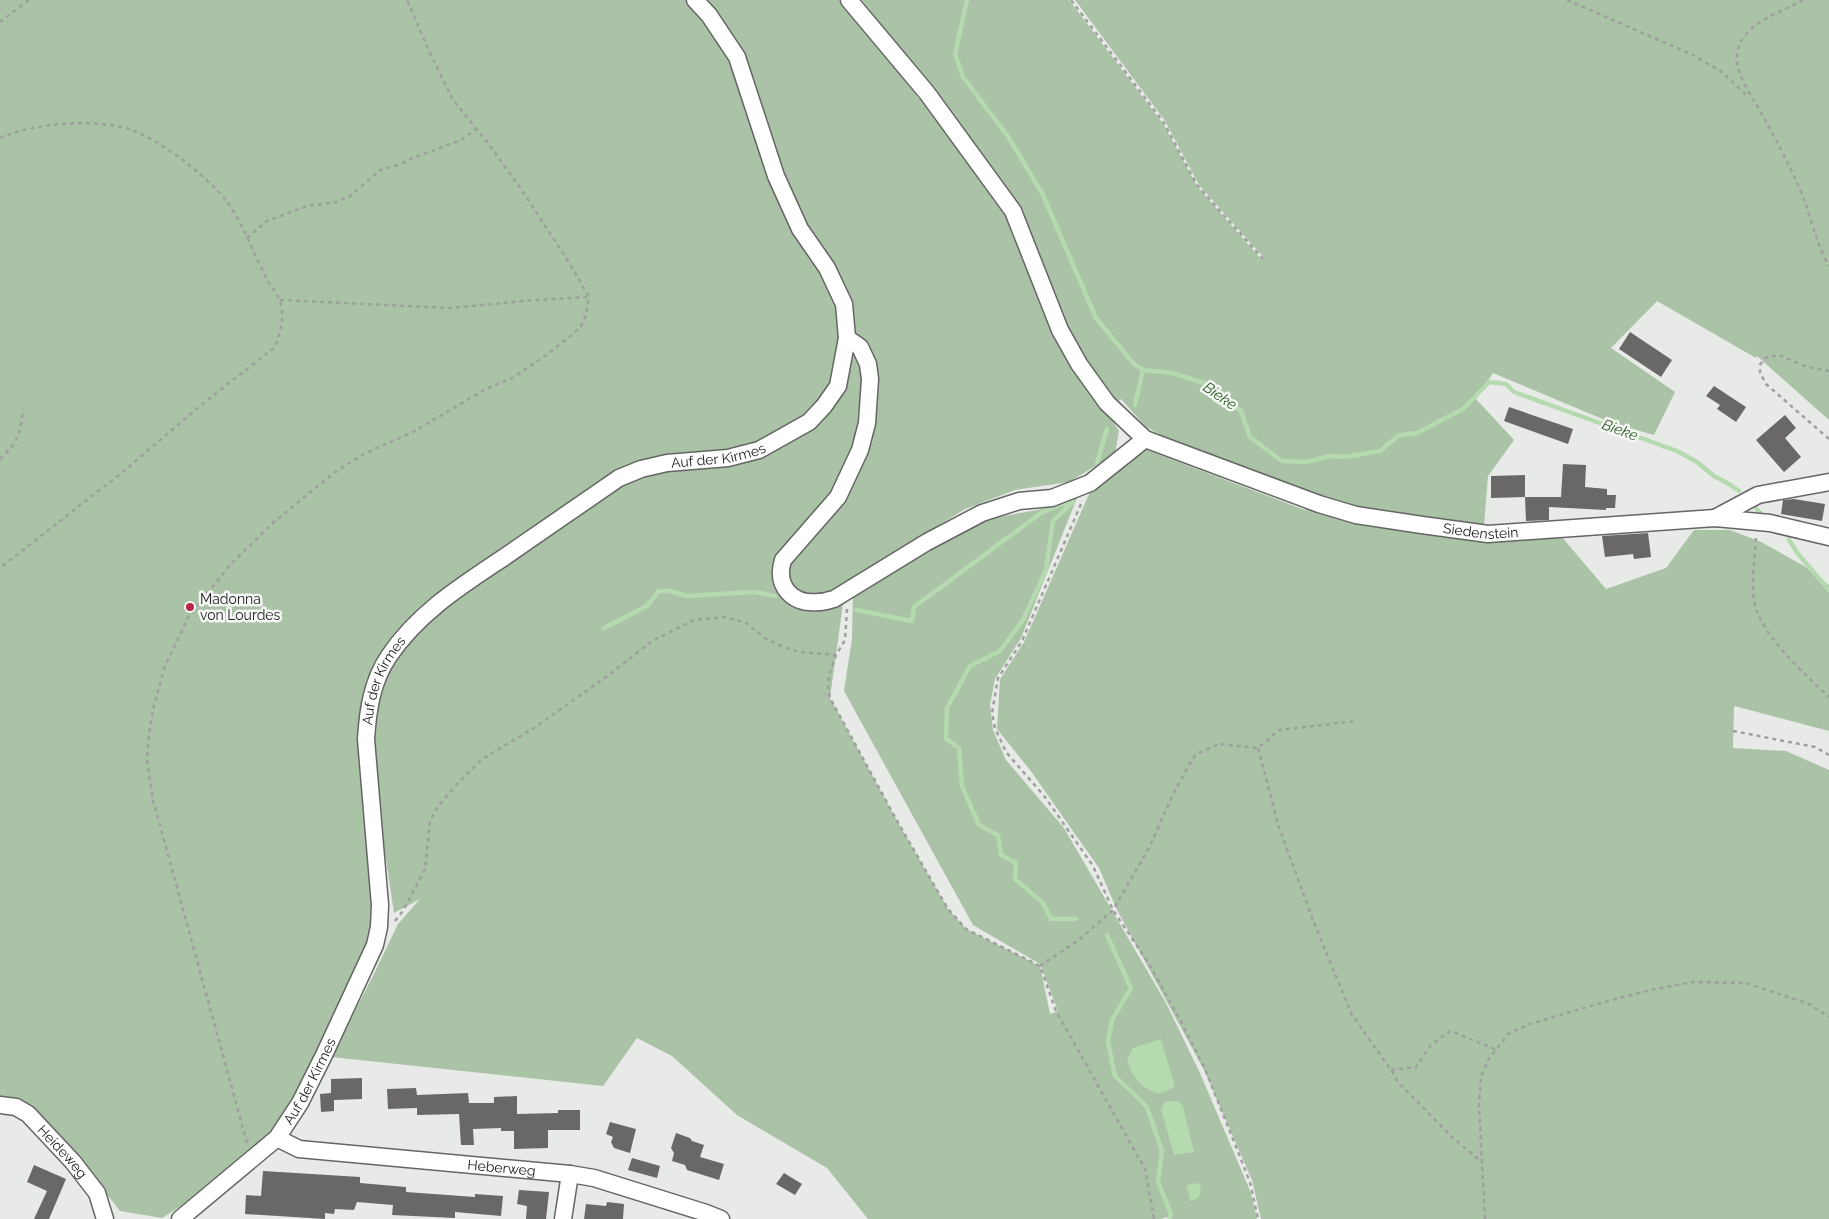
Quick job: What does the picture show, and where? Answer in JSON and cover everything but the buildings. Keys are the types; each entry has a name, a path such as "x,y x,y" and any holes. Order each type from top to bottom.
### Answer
{"street":[{"name":"Auf der Kirmes","path":"180,1219 276,1138 300,1103 375,945 379,927 380,905 366,739 370,698 377,679 388,657 405,635 439,602 619,478 641,469 667,463 728,458 759,450 808,422 824,406 838,386 847,338 844,304 827,268 800,229 776,176 737,57 709,15 695,0"},
{"path":"847,338 860,347 868,364 870,379 867,423 860,450 838,497 783,560 780,578 789,593 798,598 817,602 834,599 927,542 982,513 1019,501 1052,498 1090,483 1145,440 1107,403 1074,356 1060,330 1013,211 927,93 849,0"},
{"name":"Siedenstein","path":"1145,440 1319,504 1356,515 1422,525 1488,534 1715,518 1757,521 1829,536"},
{"path":"1715,518 1758,495 1829,482"},
{"name":"Heideweg","path":"0,1105 16,1107 28,1114 73,1162 97,1192 105,1219"},
{"name":"Heberweg","path":"276,1138 299,1149 570,1174 594,1178 721,1219"},
{"path":"563,1219 570,1174"}],"path":[{"path":"0,22 29,0"},
{"path":"251,1159 153,800 147,760 149,734 154,705 165,666 189,616 231,564 274,522 335,472 364,454 413,432 484,390 512,378 545,356 581,326 586,315 589,297 570,264 521,189 454,100 429,51 407,0"},
{"path":"1071,0 1164,123 1197,185 1263,259"},
{"path":"1568,0 1693,55 1722,72 1745,94 1752,97"},
{"path":"1803,0 1757,24 1743,37 1738,50 1738,64 1742,80 1782,151 1802,195 1829,266"},
{"path":"0,138 42,125 111,124 134,131 158,143 203,177 226,200 280,300 282,322 275,347 200,406 124,471 0,568"},
{"path":"247,238 267,221 307,206 336,202 350,196 380,170 398,165 411,158 461,140 477,129"},
{"path":"280,300 450,308 589,297"},
{"path":"1829,371 1807,367 1779,355 1765,358 1760,365 1760,373 1766,384 1829,439"},
{"path":"0,459 20,434 23,409"},
{"path":"1090,483 1022,641 998,678 992,713 994,728 1006,752 1045,797 1092,866 1113,910 1148,964 1177,1014 1206,1069 1250,1182 1258,1219"},
{"path":"1757,521 1753,582 1754,601 1759,618 1799,668 1829,697"},
{"path":"848,592 845,640 836,655 829,675 828,688 830,698 948,909 966,929 1040,966 1056,1011 1145,1169 1154,1219"},
{"path":"392,925 403,911 425,869 430,822 439,805 458,783 481,760 537,726 610,674 652,641 694,620 725,617 746,623 765,638 781,646 799,652 836,655"},
{"path":"1040,966 1080,939 1113,910 1148,848 1175,790 1195,755 1219,744 1258,748 1279,730 1355,721"},
{"path":"1733,731 1815,747 1829,755"},
{"path":"1258,748 1278,824 1314,922 1352,1015 1404,1089 1453,1138 1483,1163"},
{"path":"1485,1219 1479,1105 1481,1076 1495,1049 1508,1034 1527,1025 1654,989 1692,982 1746,983 1809,1004 1829,1017"},
{"path":"1392,1070 1416,1066 1430,1046 1450,1031 1495,1049"}],"shaded area":[{"path":"0,0 848,0 919,99 930,87 862,0 1069,0 1164,125 1197,186 1262,260 1263,257 1199,185 1165,121 1075,0 1829,0 1829,420 1757,356 1756,358 1657,301 1611,348 1675,392 1654,435 1612,423 1493,373 1476,399 1514,440 1488,476 1484,526 1361,510 1174,442 1146,427 1121,399 1107,412 1119,431 1115,454 1069,482 1015,490 965,509 900,549 845,589 830,698 948,909 966,929 1040,966 1050,1014 1058,1011 1040,964 973,925 844,691 852,639 853,595 929,547 993,518 1042,509 1077,498 1021,638 995,679 990,705 993,730 1006,760 1064,828 1166,1003 1200,1073 1251,1193 1257,1219 1171,1219 1171,1216 1161,1219 868,1219 827,1168 737,1115 672,1056 637,1038 603,1086 331,1057 398,924 420,899 394,913 376,792 373,728 384,673 434,615 600,498 636,479 623,467 597,482 421,606 389,641 366,681 358,737 371,899 370,933 354,978 294,1100 272,1132 184,1204 162,1218 120,1211 102,1188 0,1099"},
{"path":"1144,449 1302,509 1357,520 1561,536 1606,589 1666,568 1694,530 1730,530 1761,542 1804,566 1829,585 1829,731 1734,706 1733,748 1786,751 1829,770 1829,1219 1261,1219 1252,1180 1204,1070 1117,910 1099,868 1030,770 997,729 1000,679 1024,642 1093,485"},
{"path":"1161,1039 1175,1087 1158,1094 1141,1085 1132,1072 1127,1060 1133,1048"},
{"path":"1179,1101 1183,1107 1194,1152 1174,1155 1161,1109 1165,1102"},
{"path":"1199,1183 1201,1188 1199,1197 1191,1202 1186,1185"}],"waterway":[{"name":"Bieke","path":"967,0 955,54 963,77 1009,138 1043,195 1096,318 1134,364 1143,370 1172,373 1207,384 1241,411 1250,437 1282,461 1306,462 1330,456 1345,457 1380,451 1399,435 1417,433 1463,409 1489,382 1506,384 1514,392 1677,451 1697,462 1714,476 1739,491"},
{"path":"1135,405 1143,370"},
{"path":"1097,463 1107,429"},
{"path":"1073,502 1053,521 1046,570 1023,620 1000,651 970,666 947,708 946,739 959,748 962,786 979,825 998,835 1001,855 1016,863 1015,879 1043,903 1051,919 1076,919"},
{"path":"856,610 912,621 914,607 1041,513 1063,504 1071,503"},
{"name":"Bieke","path":"1752,504 1764,517"},
{"name":"Bieke","path":"1789,540 1798,554 1829,590"},
{"path":"604,628 647,606 659,591 670,591 687,596 754,592 775,596"},
{"path":"1107,935 1131,988 1112,1020 1108,1042 1115,1076 1147,1107 1162,1151 1158,1182 1171,1214 1169,1219"}],"place":[{"name":"Madonna von Lourdes","path":"190,607"}]}
